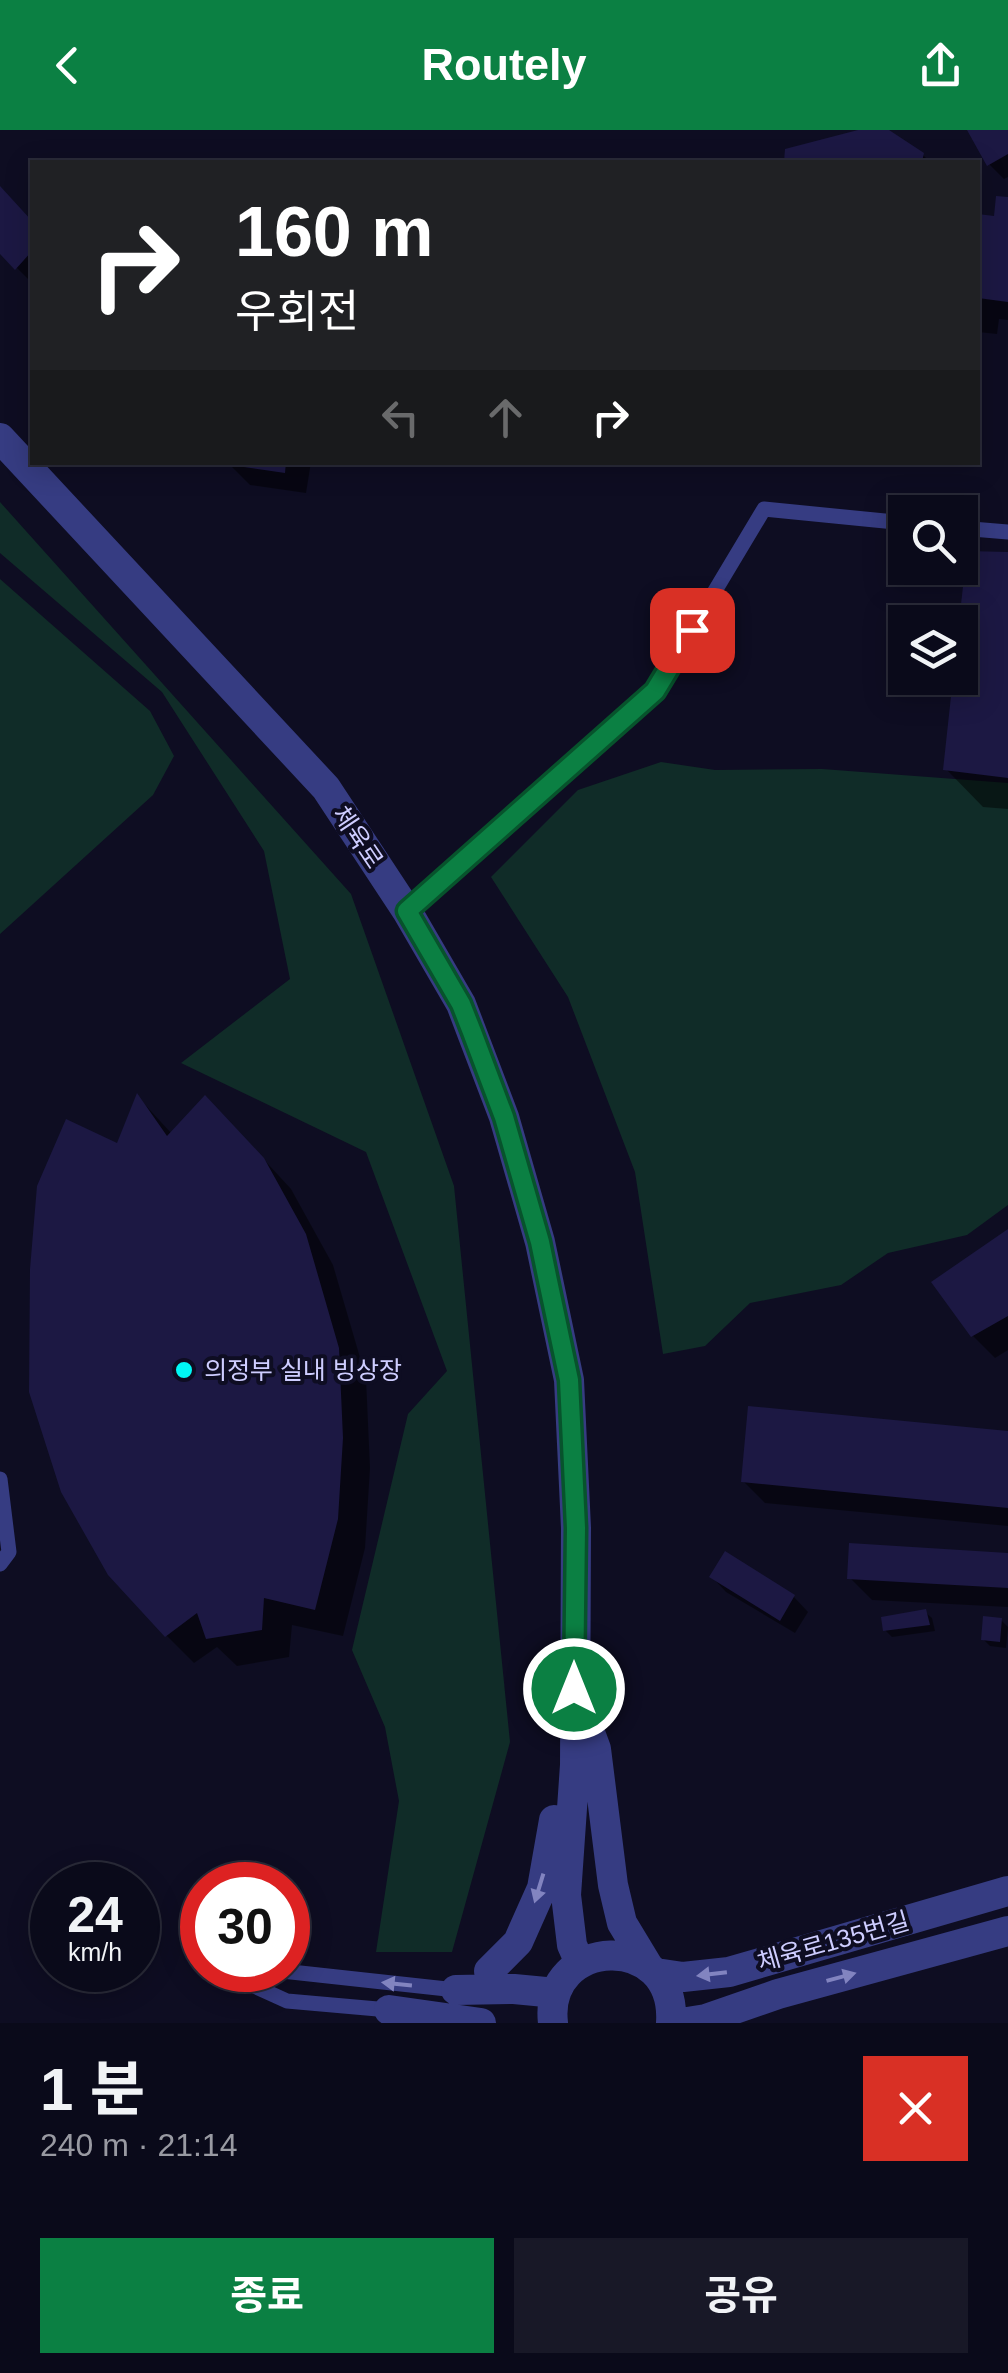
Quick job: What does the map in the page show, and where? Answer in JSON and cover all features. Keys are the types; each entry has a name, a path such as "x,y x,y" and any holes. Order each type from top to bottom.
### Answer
{"street":[{"name":"체육로","path":"0,438 326,788 407,911 461,1004 504,1117 540,1242 569,1380 576,1528 574,1689"},
{"path":"456,1990 514,1990 555,2008 566,1976 580,1963 572,1945 566,1896 575,1764 574,1689"},
{"path":"574,1689 596,1749 612,1885 622,1922 664,1984 670,1997 672,2023"},
{"path":"489,1971 518,1942 542,1888 574,1689"},
{"name":"체육로135번길","path":"580,1963 615,1954 683,1978 729,1972 1008,1890"},
{"name":"체육로135번길","path":"680,2023 706,2019 778,1994 1008,1931"},
{"path":"394,2017 482,2023"}],"lane":[{"path":"407,911 655,691 764,510 888,521"},
{"path":"978,530 1008,532"},
{"path":"0,1479 9,1552 0,1564"},
{"path":"310,1974 456,1990 489,1971"},
{"path":"268,1992 288,2001 394,2017"}],"green space":[{"path":"0,502 351,894 454,1186 510,1742 452,1952 376,1952 399,1801 385,1727 352,1650 408,1414 447,1371 366,1152 181,1063 290,979 264,851 162,692 0,553"},
{"path":"0,579 150,711 174,756 153,795 0,934"},
{"path":"661,762 715,770 822,769 1008,783 1008,1205 967,1235 888,1253 841,1285 750,1303 705,1346 663,1354 635,1172 568,997 491,877 578,790"}],"building":[{"path":"858,130 889,130 924,153 922,160 784,160 785,149"},
{"path":"967,130 1008,130 1008,154 987,166"},
{"path":"0,186 30,219 30,253 15,270 0,254"},
{"path":"996,196 1008,197 1008,302 980,298 980,214 994,216"},
{"path":"230,465 286,465 285,473"},
{"path":"978,551 1008,552 1008,778 943,770 951,695 978,695 978,605 961,605 963,585 978,585"},
{"name":"의정부 실내 빙상장","path":"137,1093 167,1136 205,1095 264,1158 306,1234 339,1348 343,1438 338,1519 315,1610 264,1598 262,1630 206,1639 197,1613 165,1637 108,1575 61,1492 29,1392 30,1269 37,1186 66,1119 117,1143"},
{"path":"1008,1229 1008,1316 971,1337 931,1282"},
{"path":"748,1406 1008,1431 1008,1508 741,1482"},
{"path":"849,1543 1008,1553 1008,1588 847,1579"},
{"path":"725,1551 795,1595 780,1621 709,1577"},
{"path":"926,1609 930,1625 883,1631 881,1617"},
{"path":"983,1616 1002,1618 1000,1642 981,1640"}],"place":[{"name":"의정부 실내 빙상장","path":"184,1370"}],"route":[{"path":"574,1689 576,1528 569,1380 540,1242 504,1117 461,1004 407,911 655,691 692,630"}]}
